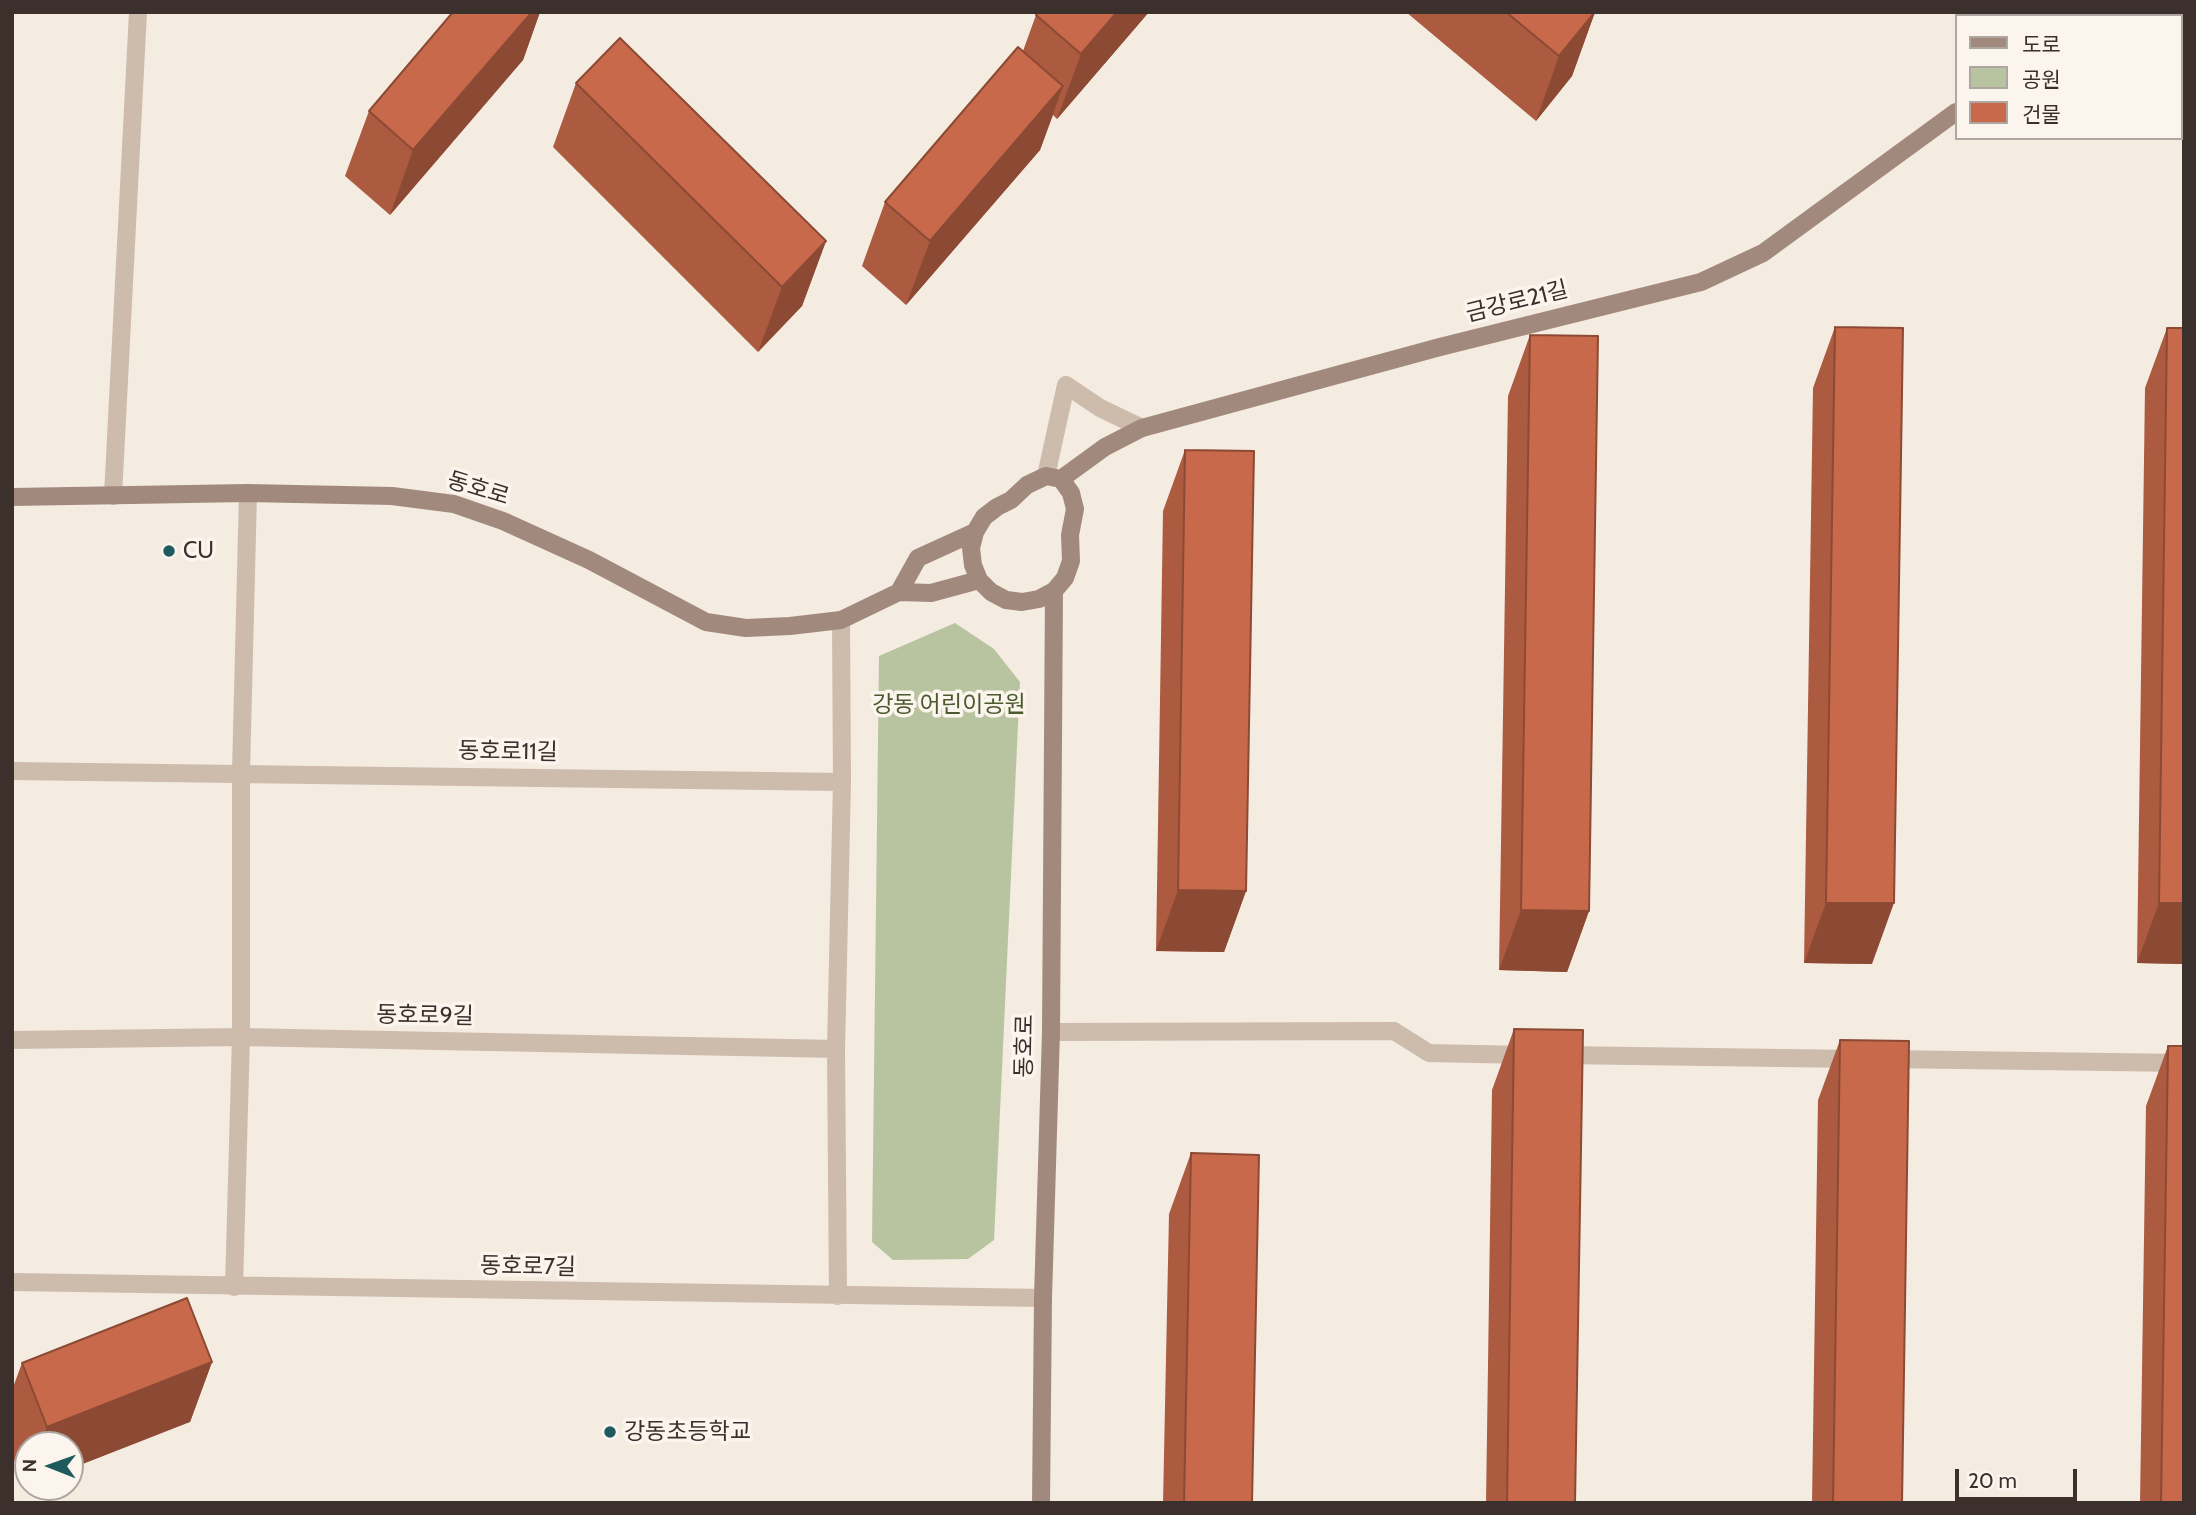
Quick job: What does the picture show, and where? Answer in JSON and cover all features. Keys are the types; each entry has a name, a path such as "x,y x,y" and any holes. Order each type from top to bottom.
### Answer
{"street":[{"path":"113,496 138,12"},
{"name":"금강로21길","path":"1054,477 1142,428 1440,347 1700,282 1763,253 1954,113"},
{"path":"1054,477 1066,385 1100,408 1142,428"},
{"path":"1054,477 1071,493 1075,509 1070,536 1071,561 1065,578 1054,591 1039,599 1022,602 1006,600 991,592 979,580 973,565 971,548 975,532 984,517 1011,500 1027,485 1054,477"},
{"path":"234,1287 241,1037 241,772 248,493"},
{"name":"동호로","path":"12,497 248,493 392,496 454,504 503,521 589,559 706,622 746,628 841,620 899,592"},
{"path":"975,532 918,558 899,592 930,593 979,580"},
{"name":"동호로","path":"1041,1503 1043,1298 1051,1032 1054,591"},
{"path":"838,1296 836,1049 842,782 841,620"},
{"name":"동호로11길","path":"12,771 842,782"},
{"path":"1051,1032 1394,1031 1429,1053 2184,1063"},
{"name":"동호로9길","path":"12,1040 241,1037 836,1049"},
{"name":"동호로7길","path":"12,1282 1043,1298"}],"green space":[{"name":"강동 어린이공원","path":"955,623 994,649 1020,682 994,1240 968,1259 893,1260 872,1242 879,656"}],"building":[{"path":"453,12 532,12 413,150 369,111"},
{"path":"1038,12 1117,12 1081,54 1036,15"},
{"path":"1506,12 1595,12 1559,56"},
{"path":"620,38 826,241 782,287 576,83"},
{"path":"1018,47 1063,86 930,241 885,202"},
{"path":"1835,327 1903,328 1894,903 1826,903"},
{"path":"2167,328 2184,328 2184,903 2159,903"},
{"path":"1530,335 1598,336 1589,911 1521,910"},
{"path":"1185,450 1254,451 1246,891 1178,890"},
{"path":"1514,1029 1583,1030 1575,1503 1507,1503"},
{"path":"1840,1040 1909,1041 1902,1503 1833,1503"},
{"path":"2168,1046 2184,1046 2184,1503 2161,1503"},
{"path":"1191,1153 1259,1155 1252,1503 1184,1503"},
{"path":"187,1298 212,1362 47,1427 22,1363"}],"place":[{"name":"CU","path":"169,551"},
{"name":"강동초등학교","path":"610,1432"}]}
